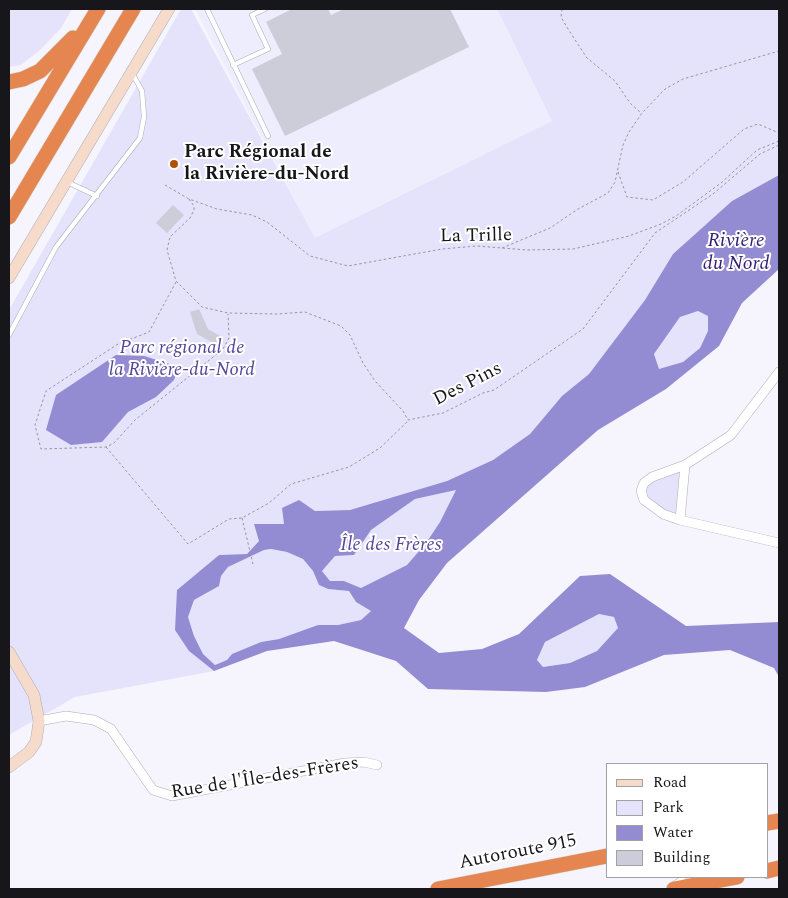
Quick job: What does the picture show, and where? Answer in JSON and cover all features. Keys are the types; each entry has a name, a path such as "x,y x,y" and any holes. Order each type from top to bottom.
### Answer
{"highway":[{"path":"9,217 134,9"},
{"path":"9,82 29,76 45,67 95,13"},
{"path":"9,158 95,13"},
{"name":"Autoroute 915","path":"438,889 606,856"},
{"path":"674,889 710,879 724,878"}],"street":[{"path":"9,278 169,9"},
{"path":"779,372 731,435 686,465 652,477 644,483 641,491 644,500 663,514 680,520 779,543"},
{"path":"680,520 686,465"},
{"path":"9,652 34,695 39,721 36,742 29,752 9,766"},
{"name":"Rue de l'Île-des-Frères","path":"39,721 66,716 94,720 110,729 153,790 163,795 172,796 345,763 364,762 377,765"}],"lane":[{"path":"207,9 268,136"},
{"path":"233,66 268,49 252,15 265,9"},
{"path":"9,335 56,247 98,196 140,138 144,117 141,86 131,72"},
{"path":"66,182 98,196"},
{"path":"668,889 683,878"}],"path":[{"path":"562,9 561,17 587,58 615,81 630,103 642,114"},
{"path":"501,248 550,228 578,209 608,193 615,182 623,145 642,114 666,89 683,79 779,51"},
{"path":"617,171 627,197 653,200 683,182 744,129 758,124 779,133"},
{"name":"La Trille","path":"165,184 189,200 217,209 252,215 267,222 310,256 336,265 362,264 402,254 477,246 527,250 588,247 629,236 661,224 702,198 758,150 779,142"},
{"name":"Des Pins","path":"408,420 432,417 483,393 494,390 583,328 655,233 713,194 755,158 779,145"},
{"path":"106,447 188,544 229,519 242,518 270,503 291,484 350,468 380,448 408,420 403,411 375,381 363,363 350,335 341,326 305,312 277,314 228,313 202,307 176,282 167,250 170,237 190,218 194,210 194,206 189,200"},
{"path":"176,282 148,332 118,344 46,391 34,425 41,448 106,447 114,443 135,420 223,349 229,338 228,313"},
{"path":"242,518 253,564"}],"shaded area":[{"path":"195,9 497,9 552,121 315,239"}],"green space":[{"path":"9,9 72,9 61,28 40,50 21,65 9,67"},
{"name":"Parc régional de la Rivière-du-Nord","path":"181,9 191,9 315,238 552,121 497,9 779,9 779,175 732,201 673,254 645,300 589,374 562,396 530,434 493,460 447,481 350,510 315,511 284,524 255,524 259,541 247,554 219,555 177,590 189,651 214,671 75,697 9,735 9,310"},
{"path":"698,311 708,315 708,331 700,348 683,362 659,370 654,354 680,317"},
{"path":"685,465 680,520 644,500 644,483"},
{"name":"Île des Frères","path":"456,490 440,522 426,543 407,565 361,588 344,581 330,581 322,571 335,556 354,555 370,530 415,499"},
{"path":"271,549 287,552 303,559 313,571 319,585 328,589 349,591 356,602 371,611 361,620 338,625 318,625 279,639 261,642 232,654 227,660 215,665 203,654 194,636 188,617 194,600 209,592 228,567 264,550"},
{"path":"599,614 614,617 619,628 597,651 570,663 543,667 537,660 545,642"}],"water":[{"name":"Rivière du Nord","path":"779,175 779,269 742,303 719,346 666,389 598,430 447,563 419,600 404,628 439,653 482,649 519,634 580,576 610,574 686,626 779,622 779,677 774,668 730,650 664,655 585,687 546,692 428,689 396,661 334,641 267,651 214,671 189,651 175,630 177,590 219,555 247,554 259,541 254,524 284,524 282,508 299,500 315,511 350,510 447,481 493,460 530,434 562,396 589,374 645,300 673,254 732,201","holes":["698,311 708,316 708,331 700,348 683,362 659,369 654,354 680,317","456,490 440,522 426,543 407,565 361,588 344,581 330,581 322,571 335,556 354,555 371,530 415,499","271,549 287,552 303,559 313,571 319,585 328,589 349,591 356,602 371,611 361,620 338,625 318,625 279,639 261,642 232,654 227,660 215,665 203,654 194,636 188,617 194,600 219,586 221,576 228,567 264,550","599,614 614,617 618,628 597,651 570,663 543,667 537,660 545,642"]},
{"path":"116,355 144,356 179,367 174,380 156,397 128,412 102,442 71,445 46,430 56,395"}],"building":[{"path":"292,9 328,9 331,15 344,9 450,9 469,47 285,136 252,69 282,54 266,22"},
{"path":"173,205 184,215 167,233 156,223"},
{"path":"199,309 208,329 220,336 215,344 197,334 190,312"}],"place":[{"name":"Parc Régional de la Rivière-du-Nord","path":"174,164"}]}
